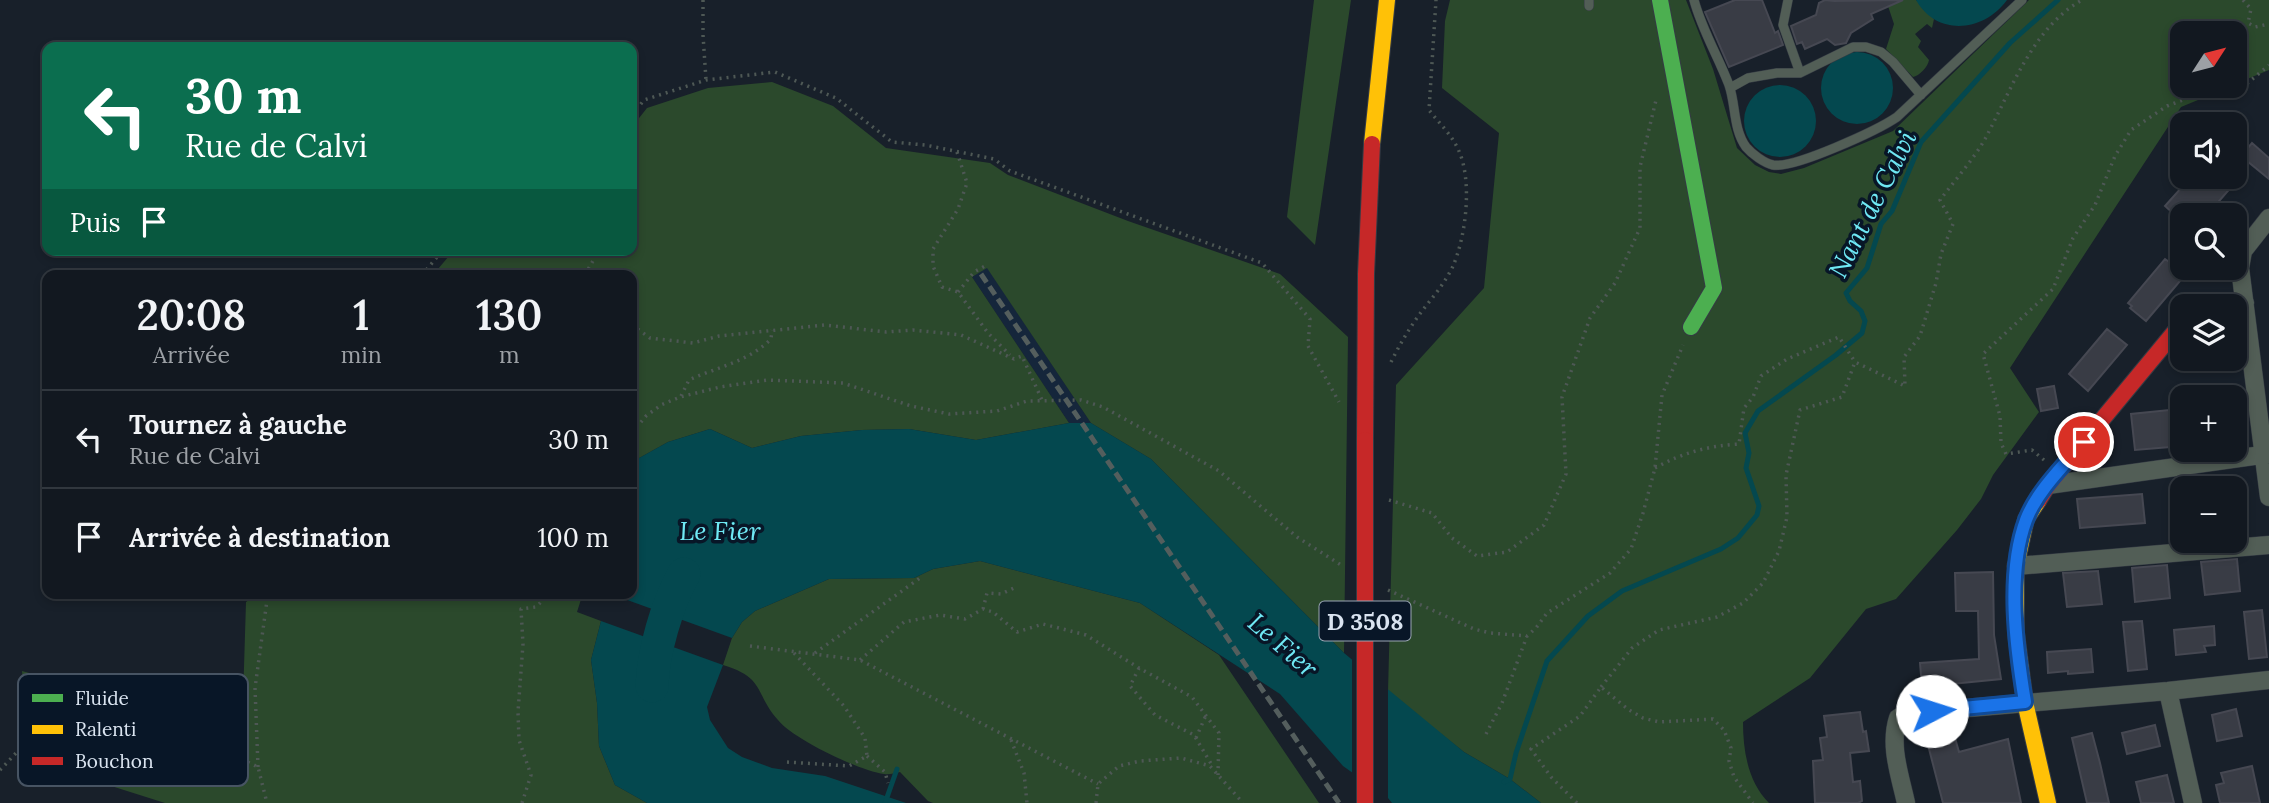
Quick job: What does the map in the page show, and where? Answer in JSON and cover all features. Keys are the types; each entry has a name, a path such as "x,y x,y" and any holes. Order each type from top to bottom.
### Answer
{"main road":[{"name":"D 3508","path":"1365,803 1364,335 1371,141 1387,0"},
{"path":"1660,0 1714,288 1691,327"},
{"path":"2048,803 2025,702 2016,633 2016,566 2026,519 2053,478 2170,337"}],"street":[{"path":"2244,294 2240,268 2243,251 2269,218"},
{"path":"2247,317 2267,454 2269,497"},
{"path":"2053,478 2267,454"},
{"path":"2016,566 2269,545"},
{"path":"1906,803 1894,750 1894,730 1898,718 1909,713 2269,680"},
{"path":"2168,691 2193,803"}],"lane":[{"path":"1694,0 1698,16 1730,88 1738,131 1747,147 1757,157 1772,165 1790,164 1881,128 2022,0"},
{"path":"1788,0 1783,25 1800,73"},
{"path":"1730,88 1748,78 1777,73 1800,73 1853,47 1866,47 1881,52 1893,62 1921,94"}],"path":[{"path":"704,0 706,80"},
{"path":"1386,372 1452,267 1462,236 1465,212 1464,167 1452,138 1429,110 1436,0"},
{"path":"1655,468 1679,455 1713,445 1739,444 1744,408 1753,397 1761,376 1787,359 1839,337 1855,362 1905,386 1904,357 1920,336 1937,282 1941,254 1953,224 1940,200 1983,142 2012,84 2040,38 2072,6 2082,0"},
{"path":"2243,0 2251,9 2248,23 2255,27 2269,24"},
{"path":"2053,478 2032,450 2006,454 2001,443 2000,415 1983,354 2053,289 2073,238 2095,205 2115,156 2131,130 2166,106 2201,93 2243,87 2269,65"},
{"path":"637,109 644,100 706,80 775,72 836,98 892,142 925,145 994,159 1010,171 1262,263 1310,319 1308,346 1339,401 1340,411"},
{"path":"1381,498 1432,513 1452,538 1477,556 1507,552 1544,525 1566,474 1562,397 1590,318 1615,283 1640,228 1640,167 1656,97"},
{"path":"957,152 967,183 958,209 933,249 933,266 942,287 958,292 988,333 1014,359"},
{"path":"426,270 438,256"},
{"path":"958,292 974,272 985,265"},
{"path":"637,329 650,338 693,343 719,336 825,325 886,332 913,330 961,335 1014,359 1022,356 1042,400"},
{"path":"1486,734 1502,703 1527,636 1547,613 1610,573 1631,549 1655,468 1662,395 1691,327"},
{"path":"680,397 689,380 761,350 771,340 772,330"},
{"path":"1577,803 1551,777 1531,749 1580,716 1632,648 1659,630 1717,617 1743,603 1763,583 1779,551 1787,517 1786,475 1800,410 1842,397 1855,362"},
{"path":"637,427 661,405 680,397 720,387 768,380 843,383 911,406 949,414 997,411 1027,401 1081,400 1103,407 1219,471 1297,537 1349,569"},
{"path":"813,654 920,578"},
{"path":"983,610 987,593 1001,594 1014,588"},
{"path":"1385,588 1474,629 1527,636"},
{"path":"267,599 255,688 258,767 267,803"},
{"path":"522,803 531,775 519,740 518,712 523,644 521,609 536,607 544,599"},
{"path":"860,660 904,622 940,615 965,619 983,610 993,612 1017,632 1043,624 1086,635 1192,697 1219,733 1218,775"},
{"path":"750,646 860,660 1098,784"},
{"path":"793,652 844,706 865,738 867,756 885,772 888,783"},
{"path":"1139,668 1130,686 1155,715 1196,738 1218,775"},
{"path":"1601,687 1643,718 1659,722 1713,719 1724,730 1731,748 1729,761 1734,777 1753,803"},
{"path":"1196,738 1206,715"},
{"path":"1010,738 1024,773 1027,803"},
{"path":"0,770 18,749"},
{"path":"787,762 849,766 867,756"},
{"path":"1096,803 1098,784 1119,766 1181,758 1210,766 1243,803"},
{"path":"248,763 258,767"}],"shaded area":[{"path":"987,267 1091,423 1069,423 972,277"}],"green space":[{"path":"1314,0 1351,0 1315,245 1287,217"},
{"path":"1450,0 1686,0 1713,69 1737,148 1755,165 1781,174 1804,168 1893,131 2029,0 2269,0 2269,70 2247,79 2247,21 2170,21 2170,98 2203,98 2181,107 2178,112 2170,112 2170,124 2010,368 2039,412 1993,475 1981,499 1896,599 1866,609 1810,678 1743,722 1748,765 1756,786 1769,803 1541,803 1510,779 1464,752 1388,692 1396,385 1484,288 1499,133 1442,88 1445,21"},
{"path":"1886,0 1916,0 1934,19 1932,28 1927,24 1915,34 1921,41 1918,47 1929,60 1925,68 1913,77 1886,49 1894,24"},
{"path":"772,82 833,106 886,148 990,163 1008,175 1128,221 1280,274 1348,337 1344,653 1151,459 1091,423 987,268 972,277 1069,423 976,440 909,429 862,430 801,436 752,448 710,429 668,442 637,459 637,270 437,270 449,256 637,256 637,121 647,108 708,88"},
{"path":"980,561 1140,603 1219,655 1319,803 933,803 900,772 873,772 828,753 798,736 778,720 753,681 737,670 723,665 732,638 742,622 755,611 829,579 914,578 933,569"},
{"path":"250,599 581,599 577,612 601,621 591,660 599,746 615,785 647,803 165,803 111,786 248,786 248,674 244,674 246,602"}],"water":[{"path":"1916,0 2007,0 1986,19 1961,26 1936,20 1925,12"},
{"path":"1857,52 1877,58 1887,68 1893,88 1887,108 1877,118 1857,124 1837,118 1827,108 1821,88 1827,68 1837,58"},
{"path":"1780,85 1794,88 1806,95 1813,107 1816,121 1813,135 1806,147 1794,154 1780,157 1766,154 1754,147 1747,135 1744,121 1747,107 1754,95 1766,88"},
{"name":"Le Fier","path":"1069,423 1091,423 1151,459 1344,653 1464,752 1510,779 1541,803 1392,803 1343,766 1280,694 1140,603 980,561 933,569 914,578 829,579 755,611 742,622 732,638 625,599 637,599 637,459 668,442 710,429 752,448 801,436 862,430 909,429 976,440"},
{"path":"601,621 723,665 707,707 710,720 728,748 742,757 772,768 825,776 906,803 647,803 615,785 599,746 591,660"}],"pier":[{"path":"1352,656 1388,687 1388,803 1352,776"}],"building":[{"path":"1735,0 1762,0 1775,33 1778,31 1783,45 1729,67 1705,12"},
{"path":"1825,0 1903,0 1871,14 1873,19 1851,33 1846,43 1835,45 1827,39 1805,49 1802,42 1797,44 1791,26 1816,15 1819,3"},
{"path":"2252,143 2269,158 2269,179 2247,161 2247,149"},
{"path":"2180,189 2230,189 2217,203 2170,203 2170,210 2165,206"},
{"path":"2165,259 2170,263 2170,280 2181,280 2146,321 2130,308 2132,306 2128,303"},
{"path":"2107,329 2127,345 2088,391 2069,374"},
{"path":"2054,386 2058,408 2041,411 2037,389"},
{"path":"2170,410 2170,447 2135,450 2131,414"},
{"path":"2142,494 2145,523 2080,528 2077,499"},
{"path":"2237,559 2240,591 2205,595 2201,562"},
{"path":"2167,565 2170,598 2135,602 2132,568"},
{"path":"2098,571 2102,604 2067,607 2063,573"},
{"path":"1993,572 1994,635 2001,679 1922,687 1920,663 1979,659 1978,611 1956,611 1955,573"},
{"path":"2262,610 2267,657 2249,659 2244,612"},
{"path":"2142,621 2147,669 2128,671 2123,622"},
{"path":"2214,626 2215,645 2204,646 2206,652 2176,655 2174,630"},
{"path":"2091,649 2093,672 2048,673 2047,652"},
{"path":"2236,709 2242,736 2217,741 2212,715"},
{"path":"1860,712 1869,751 1850,753 1853,782 1860,781 1862,801 1815,803 1813,761 1823,760 1820,738 1827,737 1824,716"},
{"path":"2155,725 2160,746 2127,754 2122,733"},
{"path":"2092,733 2109,803 2087,803 2072,738"},
{"path":"1955,738 1959,752 2008,739 2021,803 1943,803 1928,745"},
{"path":"2252,766 2260,803 2220,803 2216,785 2224,783 2221,773"},
{"path":"2167,775 2174,803 2141,803 2136,782"}],"waterway":[{"name":"Nant de Calvi","path":"1504,782 1510,779 1547,661 1588,616 1622,591 1721,549 1738,538 1757,515 1759,506 1746,468 1749,453 1745,433 1758,411 1862,333 1865,321 1861,311 1846,293 1867,268 1881,224 1892,211 1921,142 2010,43 2058,0"},
{"name":"Le Fier","path":"652,686 662,628 684,574"},
{"path":"885,803 897,769"}],"railway":[{"path":"981,274 1339,803"}],"traffic: fast":[{"path":"1660,0 1714,288 1691,327"}],"traffic: slow":[{"path":"1372,144 1387,0"},
{"path":"2038,501 2026,519 2016,566 2016,633 2025,702 2048,803"}],"traffic: jam":[{"path":"1365,440 1366,274 1372,144"},
{"path":"2038,501 2048,485 2170,338"},
{"path":"1365,440 1365,803"}],"route":[{"path":"1932,711 2025,702 2016,633 2016,566 2026,519 2048,485 2084,442"}]}
